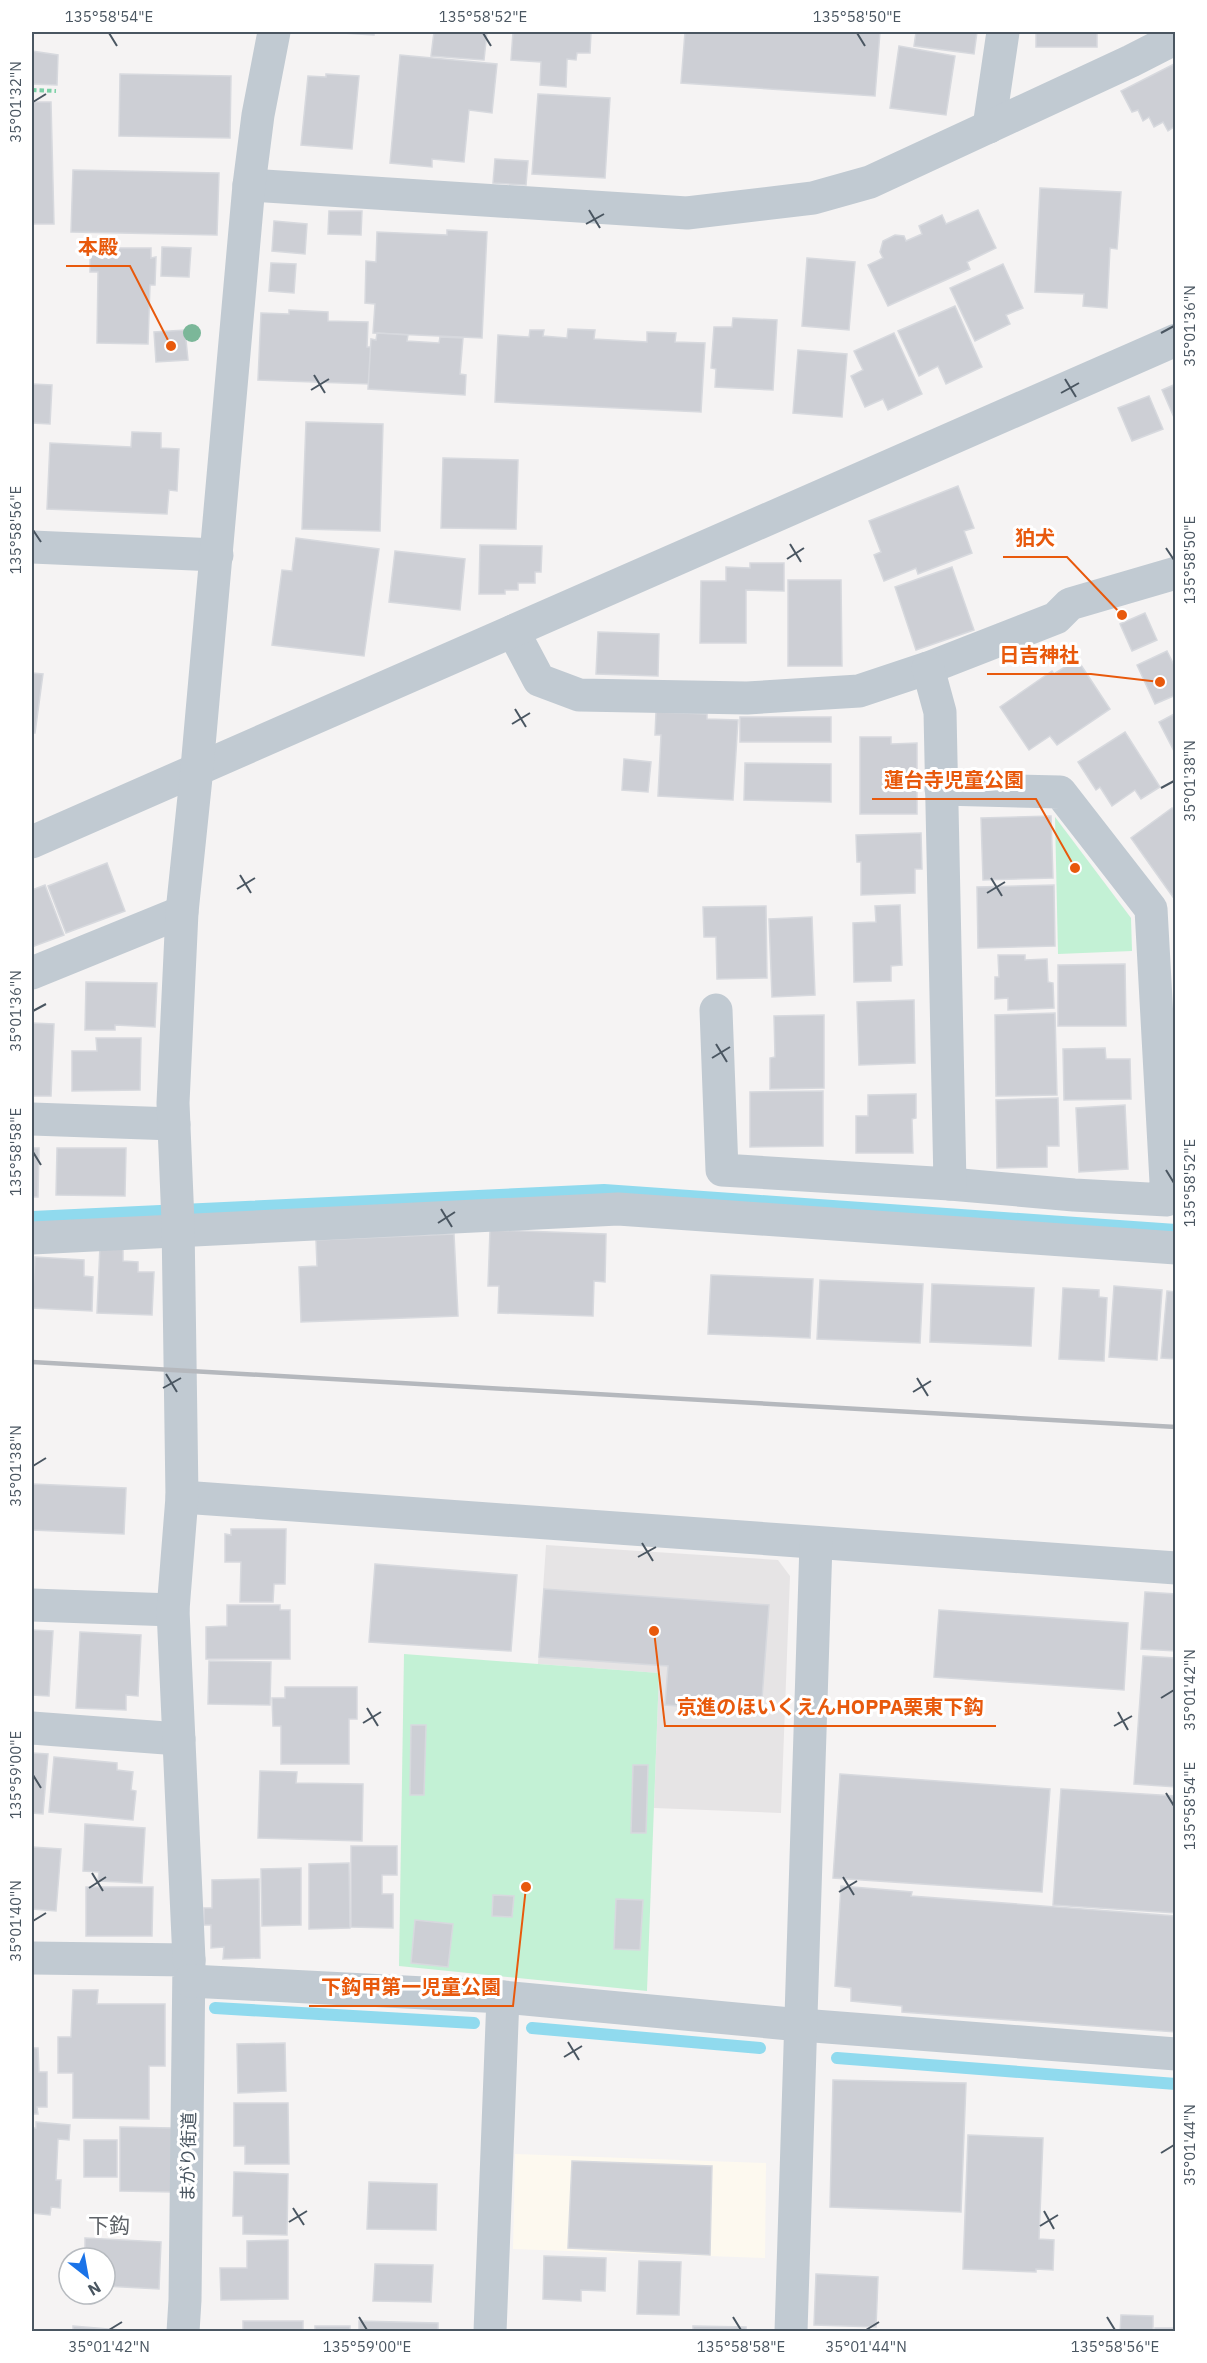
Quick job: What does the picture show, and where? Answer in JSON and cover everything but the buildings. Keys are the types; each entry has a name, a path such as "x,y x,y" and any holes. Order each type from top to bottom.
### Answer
{"street":[{"name":"まがり街道","path":"183,2331 190,1971 173,1610 182,1497 178,1218 174,1124 182,912 217,555 249,185 258,115 274,32"},
{"path":"989,127 1003,32"},
{"path":"249,185 687,213 813,198 870,182 1176,38"},
{"path":"32,842 1176,340"},
{"path":"32,547 217,555"},
{"path":"513,631 539,680 579,695 747,698 859,691 928,668 1056,618 1070,604 1176,573"},
{"path":"928,668 940,711 950,1184"},
{"path":"716,1010 722,1170 1171,1200 1151,909 1060,792 941,789"},
{"path":"32,973 182,912"},
{"path":"32,1119 174,1124"},
{"path":"32,1238 178,1218 618,1209 1176,1248"},
{"path":"182,1497 1176,1568"},
{"path":"791,2331 816,1543"},
{"path":"32,1605 173,1610"},
{"path":"32,1728 179,1738"},
{"path":"32,1958 503,1996 801,2025 1176,2054"},
{"path":"490,2331 503,1996"}],"path":[{"path":"32,90 56,91"}],"shaded area":[{"path":"546,1545 778,1560 790,1576 781,1813 654,1808 659,1673 538,1664"},
{"path":"515,2154 766,2163 765,2258 513,2249"}],"green space":[{"path":"1055,817 1131,918 1132,951 1058,954"},
{"path":"404,1654 659,1673 647,1991 399,1966"}],"waterway":[{"path":"32,1217 604,1190 1176,1230"},
{"path":"215,2008 474,2023"},
{"path":"532,2028 760,2048"},
{"path":"837,2058 1176,2084"}],"railway":[{"path":"32,1362 1176,1427"}],"place":[{"name":"本殿","path":"171,346"},
{"name":"狛犬","path":"1122,615"},
{"name":"日吉神社","path":"1160,682"},
{"name":"蓮台寺児童公園","path":"1075,868"},
{"name":"京進のほいくえんHOPPA栗東下鈎","path":"654,1631"},
{"name":"下鈎甲第一児童公園","path":"526,1887"}],"district":[{"name":"下鈎","path":"109,2225"}]}
